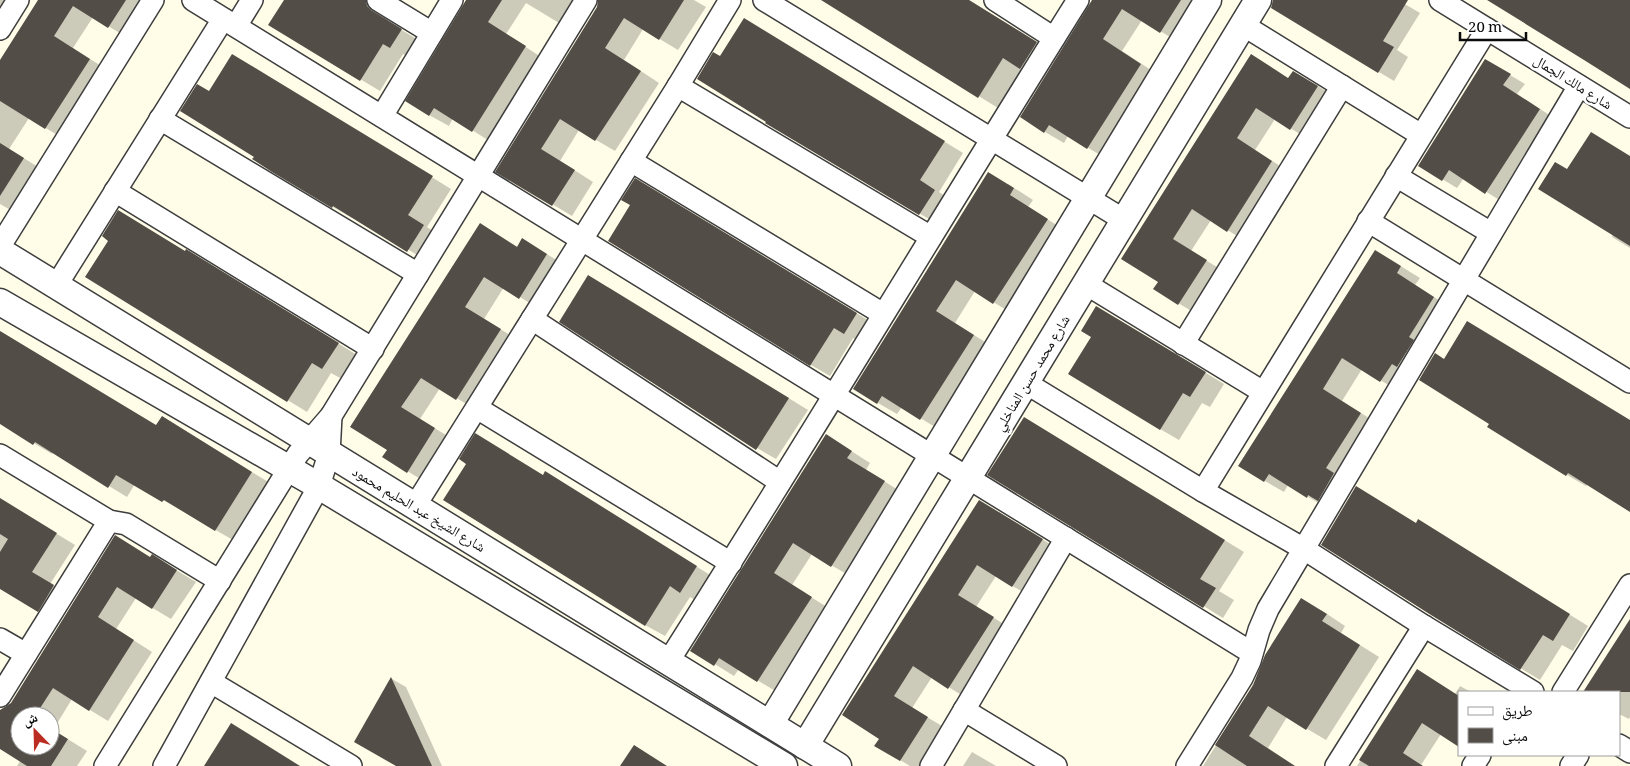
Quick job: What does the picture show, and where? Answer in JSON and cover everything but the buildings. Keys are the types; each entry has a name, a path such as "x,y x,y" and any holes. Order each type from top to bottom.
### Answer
{"street":[{"path":"0,29 18,0"},
{"path":"0,246 153,0"},
{"path":"193,0 1252,652"},
{"path":"56,286 160,119 229,22 252,0"},
{"path":"378,0 432,33"},
{"path":"382,116 452,0"},
{"path":"164,766 319,486 319,447 331,416 586,0"},
{"path":"415,506 730,0"},
{"path":"764,0 1124,220"},
{"path":"995,0 1054,38"},
{"path":"668,662 1078,0"},
{"path":"770,724 1208,0"},
{"name":"شارع محمد حسن المناخلي","path":"805,746 1258,0"},
{"name":"شارع مالك الجمال","path":"1440,0 1630,117"},
{"path":"1243,25 1421,135"},
{"path":"1203,491 1487,29"},
{"path":"678,86 930,237"},
{"path":"1183,344 1342,86"},
{"path":"1187,766 1242,678 1263,619 1579,86"},
{"path":"160,119 418,274"},
{"path":"631,161 883,314"},
{"path":"1396,176 1491,233"},
{"path":"115,191 373,349"},
{"path":"1368,222 1630,382"},
{"name":"شارع الشيخ عبد الحليم محمود","path":"0,251 838,766"},
{"path":"1086,284 1263,392"},
{"path":"0,302 319,486 751,758 784,766"},
{"path":"532,319 780,482"},
{"path":"1026,383 1203,491 1304,549 1525,690"},
{"path":"477,408 731,563"},
{"path":"105,766 288,468 319,447"},
{"path":"0,455 109,521 126,524 220,581"},
{"path":"0,696 109,521"},
{"path":"932,766 1066,538"},
{"path":"1564,691 1630,585"},
{"path":"1336,766 1424,626"},
{"path":"0,638 26,654"},
{"path":"210,682 351,766"},
{"path":"964,710 1056,766"}]}
